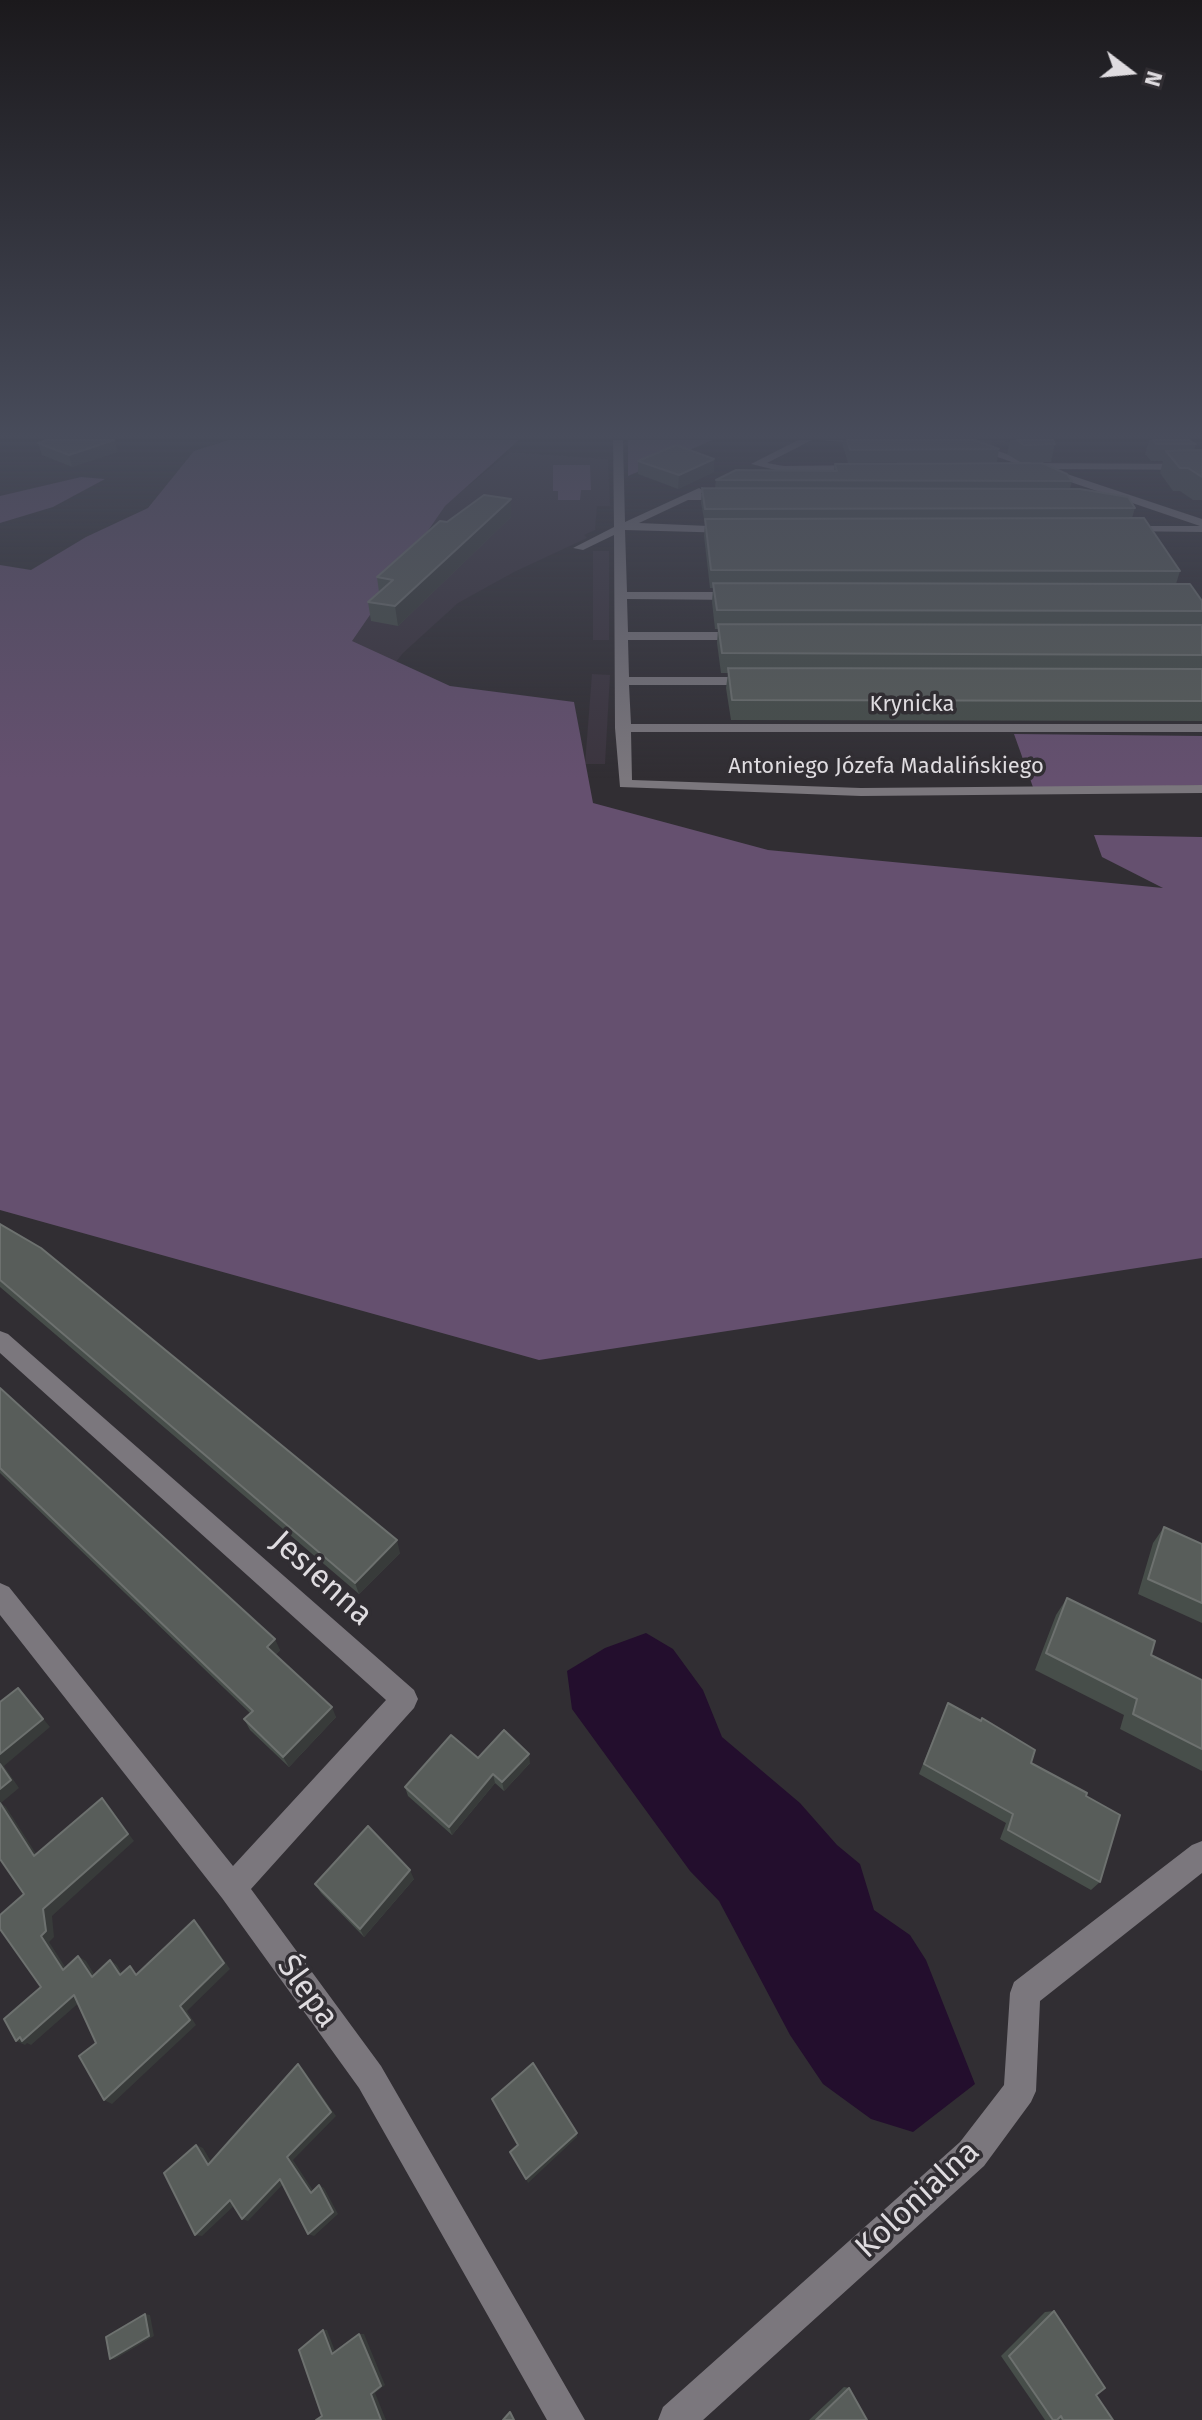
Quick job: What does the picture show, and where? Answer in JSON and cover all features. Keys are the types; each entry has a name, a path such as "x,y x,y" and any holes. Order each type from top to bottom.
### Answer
{"street":[{"path":"620,553 624,636 622,728"},
{"path":"621,595 747,596"},
{"path":"624,636 763,636"},
{"path":"624,681 761,681"},
{"name":"Krynicka","path":"622,728 1202,728"},
{"name":"Antoniego Józefa Madalińskiego","path":"622,728 625,784 861,792 1202,789"},
{"name":"Jesienna","path":"0,1340 405,1699 232,1888"},
{"name":"Ślepa","path":"0,1595 232,1888 370,2077 567,2420"},
{"name":"Kolonialna","path":"676,2420 972,2154 1020,2091 1025,1993 1202,1855"}],"shaded area":[{"path":"59,553 413,553 352,641 450,686 574,702 593,803 768,850 1163,888 1102,857 1094,835 1202,837 1202,1258 539,1360 0,1210 0,565 31,570"},
{"path":"393,553 555,553 458,603 403,653 384,677 275,660"},
{"path":"593,553 609,553 609,640 593,640"},
{"path":"592,674 610,675 605,764 585,764"},
{"path":"1014,734 1202,736 1202,785 1034,790"},
{"path":"646,1633 673,1649 703,1690 722,1737 800,1803 837,1845 860,1864 874,1910 910,1935 926,1960 975,2084 913,2132 871,2119 823,2084 790,2035 719,1901 690,1871 572,1709 567,1671 605,1648"}],"building":[{"path":"404,553 453,553 395,606 368,602 393,580 377,577"},
{"path":"709,553 1168,553 1180,571 711,570"},
{"path":"713,583 1190,584 1202,601 1202,611 717,610"},
{"path":"718,624 1202,625 1202,655 722,653"},
{"path":"728,668 1202,669 1202,701 732,700"},
{"path":"0,1224 41,1248 397,1540 355,1583 0,1280"},
{"path":"0,1388 275,1639 267,1647 332,1707 283,1757 244,1719 253,1711 0,1468"},
{"path":"1164,1527 1202,1544 1202,1603 1148,1579"},
{"path":"1067,1598 1155,1641 1151,1655 1202,1680 1202,1749 1133,1714 1137,1699 1046,1653"},
{"path":"18,1688 43,1719 0,1754 0,1702"},
{"path":"948,1703 981,1721 982,1718 1035,1750 1031,1763 1120,1815 1100,1882 1008,1830 1013,1814 924,1764"},
{"path":"504,1730 529,1754 502,1782 493,1774 449,1827 405,1787 451,1735 478,1758"},
{"path":"0,1764 11,1780 0,1789"},
{"path":"102,1798 128,1834 43,1909 46,1931 41,1936 63,1970 78,1956 92,1977 110,1960 120,1975 130,1966 136,1975 194,1920 224,1963 180,2006 190,2020 104,2100 79,2056 96,2043 74,1995 22,2041 20,2037 16,2041 4,2019 41,1987 0,1929 0,1915 24,1894 0,1859 0,1803 34,1856"},
{"path":"368,1826 410,1870 360,1929 315,1884"},
{"path":"533,2063 577,2133 526,2179 510,2152 518,2145 492,2099"},
{"path":"298,2064 331,2112 287,2157 311,2193 319,2185 333,2212 308,2234 280,2179 242,2219 230,2200 195,2235 164,2173 196,2145 208,2165"},
{"path":"1054,2311 1105,2388 1096,2395 1113,2420 1063,2420 1061,2416 1053,2420 1009,2356"},
{"path":"145,2314 149,2336 110,2359 106,2337"},
{"path":"323,2330 332,2354 359,2334 381,2386 371,2394 381,2420 316,2420 322,2416 299,2350"},
{"path":"849,2388 867,2420 816,2420"},
{"path":"510,2412 514,2420 503,2420"}]}
